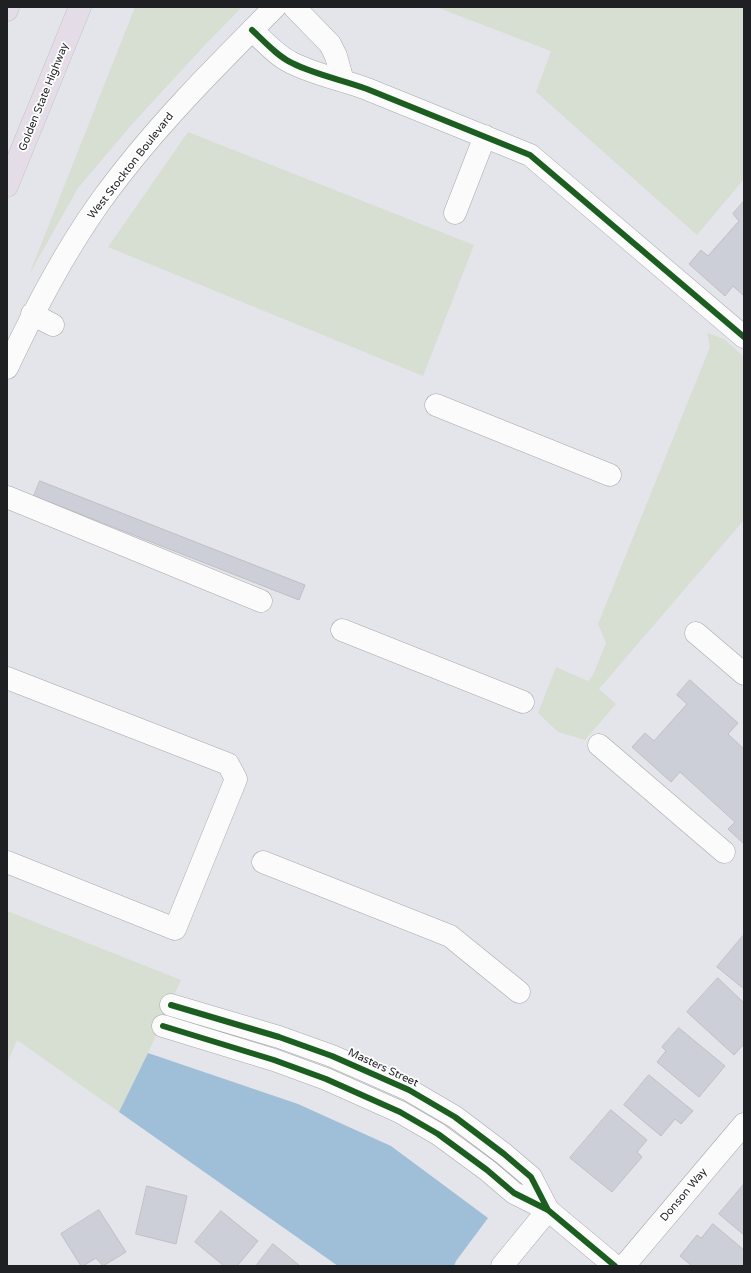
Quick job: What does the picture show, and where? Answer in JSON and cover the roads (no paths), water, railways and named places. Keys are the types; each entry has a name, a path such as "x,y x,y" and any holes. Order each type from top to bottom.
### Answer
{"highway":[{"name":"Golden State Highway","path":"7,186 80,7"}],"street":[{"name":"West Stockton Boulevard","path":"7,368 32,314 68,251 100,203 148,141 192,91 275,7"},
{"path":"294,7 330,44 336,56 343,81"},
{"path":"252,30 278,54 291,63 315,73 343,81 530,155 744,337"},
{"path":"454,213 485,136"},
{"path":"32,314 53,325"},
{"path":"436,405 610,475"},
{"path":"7,497 261,601"},
{"path":"342,630 523,702"},
{"path":"696,633 744,674"},
{"path":"7,678 228,764 236,779 175,929 7,862"},
{"path":"599,745 724,852"},
{"path":"263,862 450,936 519,992"},
{"name":"Masters Street","path":"172,1005 280,1038 332,1056 409,1090 455,1117 504,1154 531,1177 548,1210"},
{"name":"Masters Street","path":"164,1026 274,1060 326,1079 400,1112 438,1134 487,1170 514,1193 548,1210 615,1266"},
{"path":"368,1097 377,1075"},
{"path":"400,1112 409,1090"},
{"name":"Donson Way","path":"624,1266 744,1124"},
{"path":"502,1266 548,1210"}],"water":[{"path":"148,1053 298,1104 391,1146 488,1218 456,1261 454,1266 338,1266 119,1112"}]}
